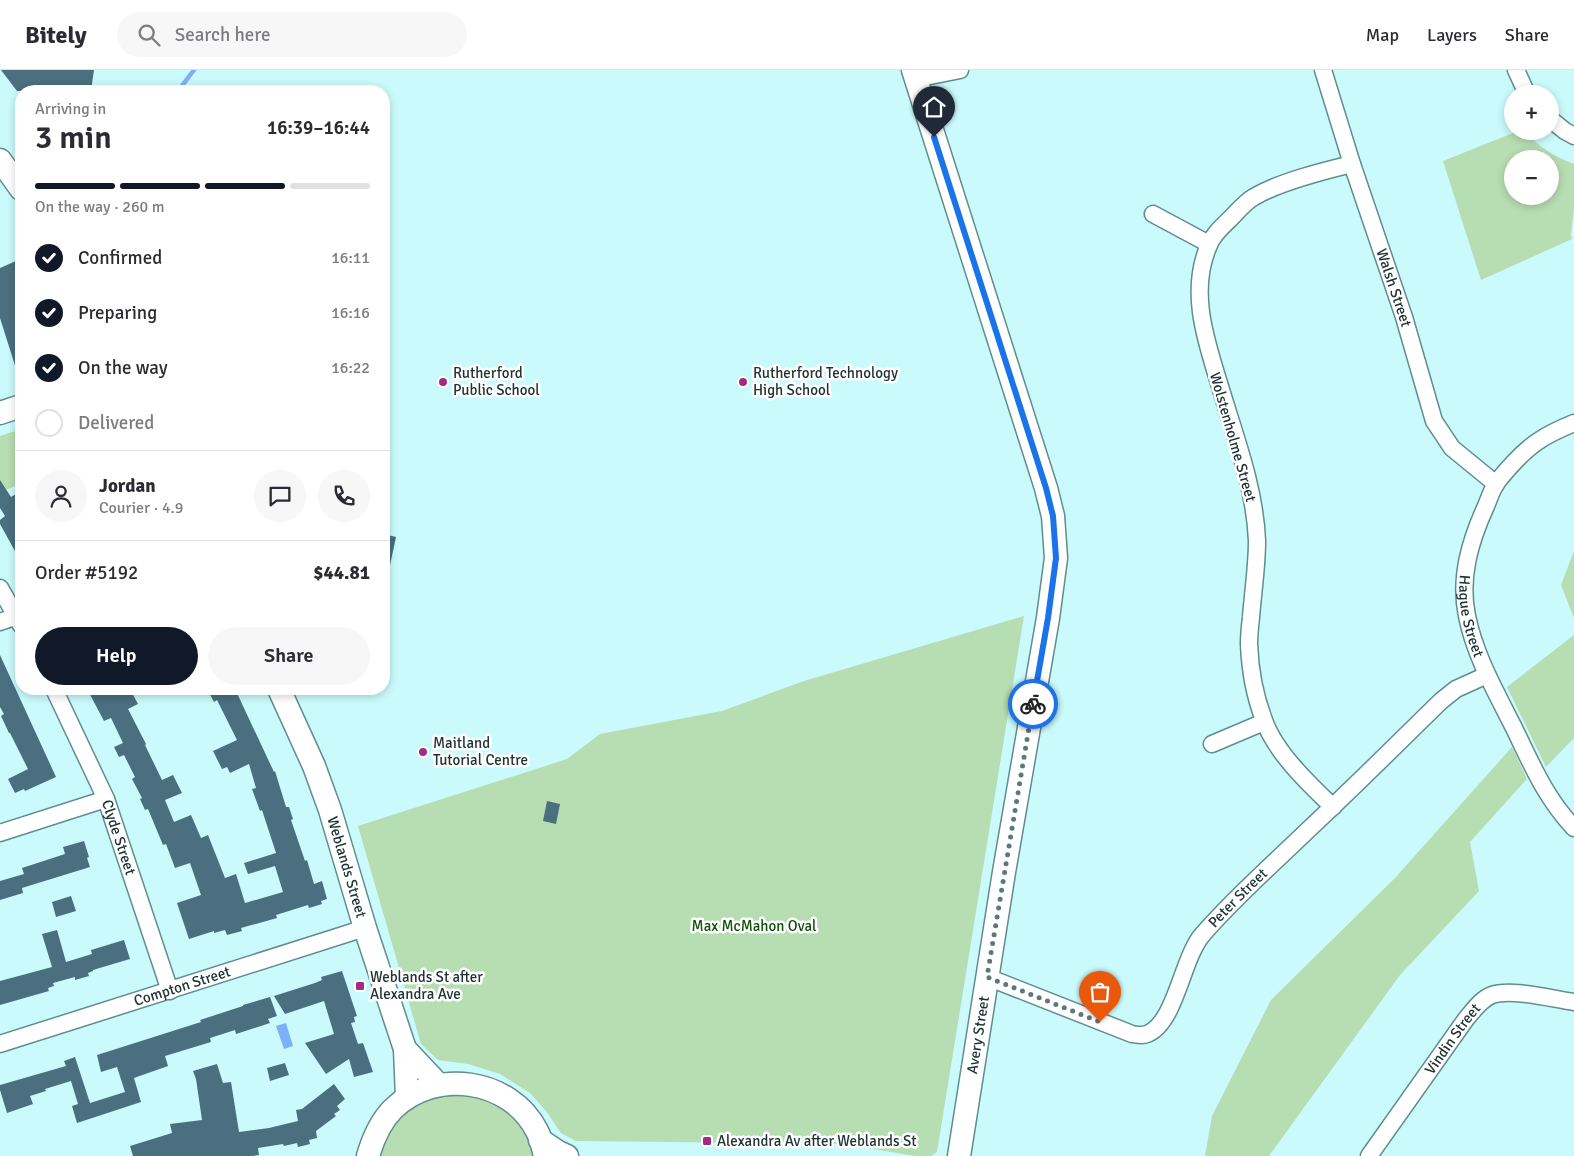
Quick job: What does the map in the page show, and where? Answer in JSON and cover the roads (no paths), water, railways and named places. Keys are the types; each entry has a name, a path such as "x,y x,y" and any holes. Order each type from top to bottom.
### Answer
{"street":[{"path":"914,74 960,70"},
{"name":"Walsh Street","path":"1323,70 1352,164 1404,317 1434,421 1452,448 1496,484"},
{"path":"1516,70 1524,85"},
{"name":"Avery Street","path":"914,74 1046,488 1053,516 1056,558 1048,618 987,977 959,1156"},
{"path":"1559,126 1574,136"},
{"path":"0,160 15,181"},
{"name":"Wolstenholme Street","path":"1333,807 1293,767 1280,749 1264,722 1258,702 1249,644 1256,568 1257,540 1254,513 1245,469 1206,339 1199,294 1200,274 1209,244 1220,229 1252,198 1269,189 1352,164"},
{"path":"1154,214 1209,244"},
{"path":"0,413 15,408"},
{"name":"Hague Street","path":"1574,423 1539,440 1519,458 1496,484 1477,526 1464,575 1466,615 1488,675 1545,792 1574,828"},
{"path":"0,588 15,614"},
{"path":"0,622 15,621"},
{"name":"Peter Street","path":"987,977 1132,1034 1147,1034 1158,1026 1167,1014 1198,940 1229,906 1441,701 1456,690 1488,675"},
{"name":"Clyde Street","path":"57,695 106,799 170,991"},
{"name":"Weblands Street","path":"282,695 314,766 330,810 365,928 405,1049 407,1098"},
{"path":"1212,744 1264,722"},
{"path":"0,833 106,799"},
{"name":"Compton Street","path":"0,1044 365,928"},
{"name":"Vindin Street","path":"1369,1156 1466,1019 1479,1004 1491,995 1510,992 1574,1002"},
{"name":"Weblands Street","path":"405,1049 439,1085"},
{"path":"368,1156 373,1139 393,1109 407,1098 424,1090 439,1085 456,1083 488,1088 503,1095 528,1117 537,1130 543,1148 567,1156"}],"water":[{"path":"286,1023 293,1046 284,1049 276,1026"}],"waterway":[{"path":"183,85 194,70"}],"place":[{"name":"Rutherford Public School","path":"443,382"},
{"name":"Rutherford Technology High School","path":"743,382"},
{"name":"Maitland Tutorial Centre","path":"423,752"},
{"name":"Weblands St after Alexandra Ave","path":"360,986"},
{"name":"Alexandra Av after Weblands St","path":"707,1141"}],"park label":[{"name":"Max McMahon Oval","path":"754,926"}]}
